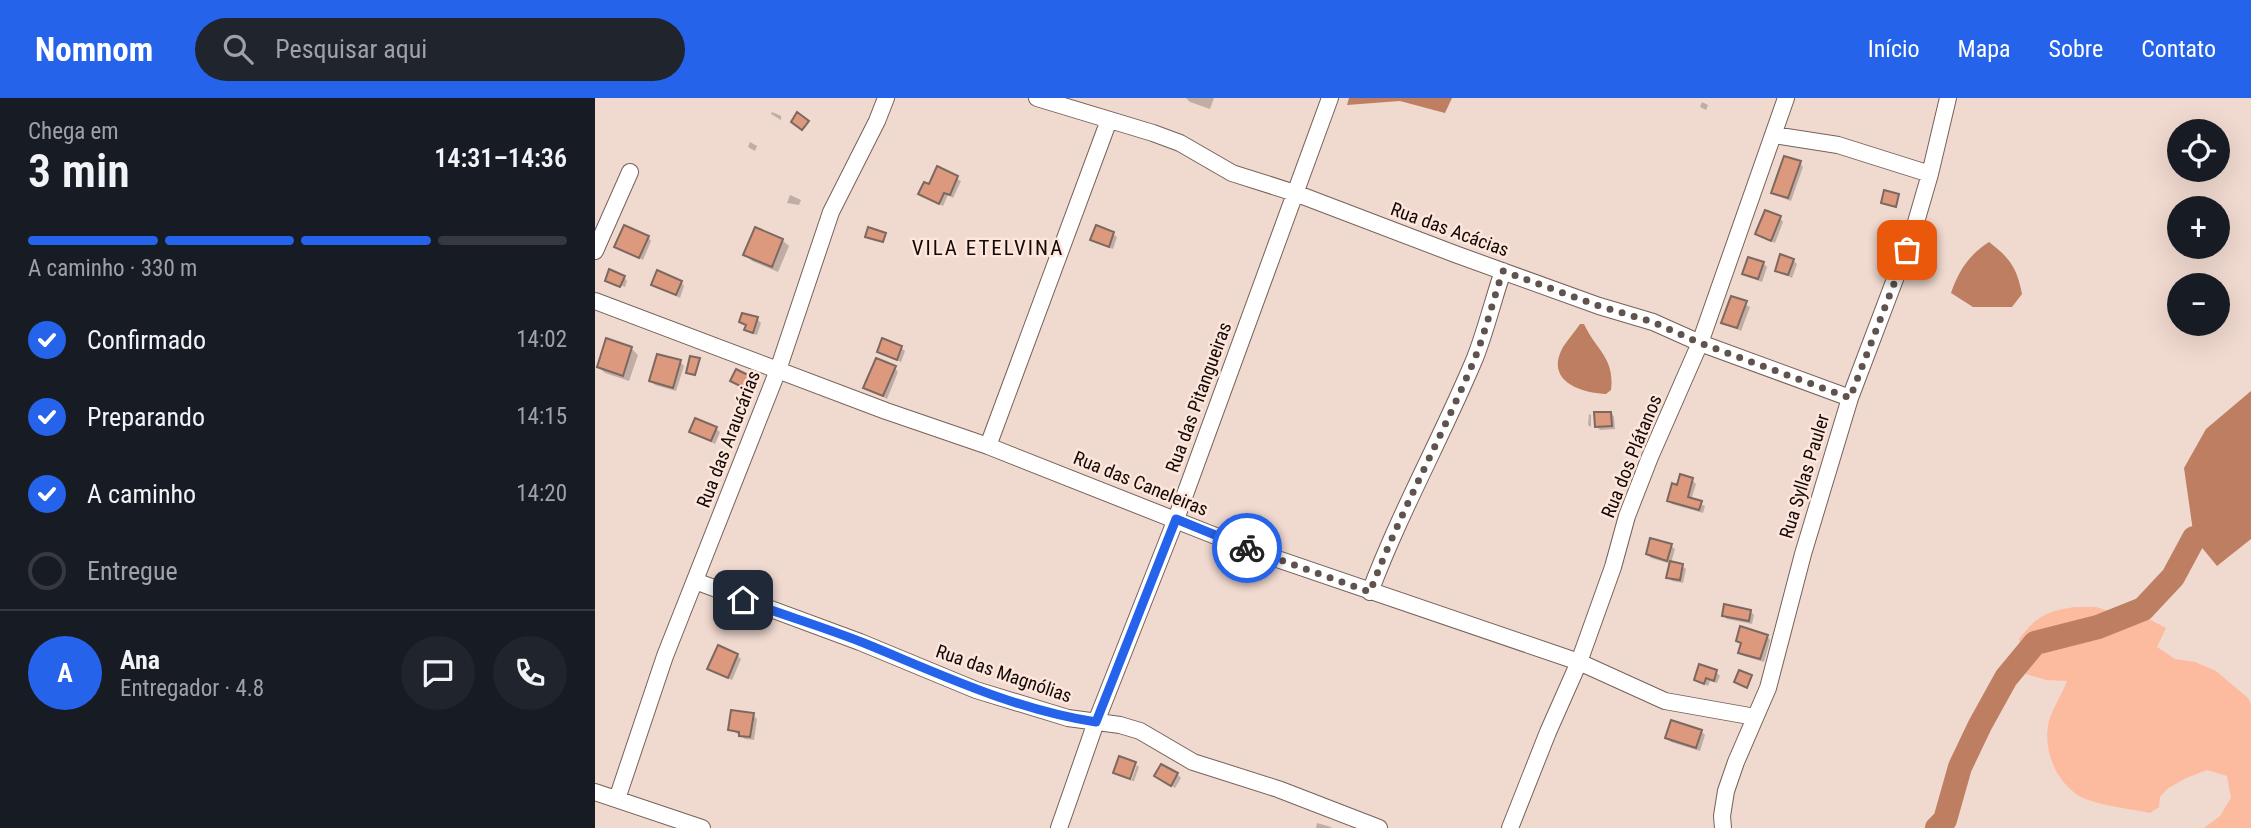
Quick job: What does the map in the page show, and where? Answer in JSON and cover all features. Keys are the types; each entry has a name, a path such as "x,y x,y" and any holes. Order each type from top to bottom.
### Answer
{"street":[{"name":"Rua das Araucárias","path":"617,799 665,656 778,370 831,212 886,98"},
{"name":"Rua das Acácias","path":"1037,98 1180,143 1232,173 1296,193 1599,306 1653,322 1700,343 1850,398"},
{"name":"Rua das Pitangueiras","path":"1059,828 1096,722 1176,519 1330,98"},
{"name":"Rua dos Plátanos","path":"1510,828 1579,662 1613,567 1627,516 1700,343 1786,98"},
{"name":"Rua Syllas Pauler","path":"1723,828 1726,791 1768,688 1803,554 1850,398 1892,290 1930,174 1948,98"},
{"path":"988,446 1109,120"},
{"path":"1774,135 1838,145 1930,174"},
{"path":"595,251 630,172"},
{"path":"1370,592 1392,534 1476,355 1503,271"},
{"name":"Rua das Caneleiras","path":"595,301 886,411 988,446 1251,550 1579,662 1665,701 1755,718"},
{"name":"Rua das Magnólias","path":"695,581 860,642 976,690 1068,718 1140,731 1193,762 1278,789 1380,828"},
{"path":"595,792 702,828"}],"shaded area":[{"path":"1349,98 1452,98 1445,113 1400,101 1347,105"},
{"path":"1989,242 2007,259 2018,277 2022,294 2012,307 1973,307 1951,293 1965,264"},
{"path":"1580,324 1584,324 1610,370 1611,390 1606,394 1576,388 1562,377 1558,369 1558,359 1563,347"},
{"path":"2251,391 2251,539 2217,566 2194,538 2184,468 2206,429"},
{"path":"2075,607 2096,607 2117,614 2139,614 2166,628 2157,647 2175,659 2195,662 2216,671 2248,698 2251,704 2251,828 2204,828 2220,816 2231,798 2227,776 2207,770 2167,789 2160,797 2159,807 2150,813 2088,800 2064,783 2049,754 2047,732 2049,721 2067,681 2046,680 2026,674 2019,639 2043,616"}],"building":[{"path":"797,112 809,121 802,130 791,122"},
{"path":"1784,156 1801,161 1788,198 1771,193"},
{"path":"937,166 958,176 950,195 944,193 939,204 918,194 924,182 929,184"},
{"path":"1884,190 1899,194 1896,207 1881,203"},
{"path":"1765,210 1781,216 1771,241 1755,234"},
{"path":"624,225 649,236 639,258 614,247"},
{"path":"1096,225 1114,232 1109,247 1090,240"},
{"path":"755,227 783,239 772,267 743,255"},
{"path":"868,227 886,233 883,242 865,237"},
{"path":"1780,254 1794,259 1788,275 1775,271"},
{"path":"1748,257 1764,262 1758,279 1742,274"},
{"path":"609,269 625,276 620,287 605,281"},
{"path":"657,270 682,281 676,295 651,285"},
{"path":"1731,296 1747,301 1737,328 1721,323"},
{"path":"742,313 758,317 753,333 744,330 746,325 739,322"},
{"path":"606,338 632,347 623,376 597,367"},
{"path":"882,338 902,346 897,360 877,352"},
{"path":"657,354 681,360 673,388 649,381"},
{"path":"690,356 700,358 695,375 686,373"},
{"path":"876,358 896,366 883,396 863,388"},
{"path":"736,369 750,376 744,388 730,381"},
{"path":"1594,412 1611,412 1612,426 1595,427"},
{"path":"695,418 717,427 711,441 689,432"},
{"path":"1680,474 1693,478 1688,497 1702,501 1699,510 1667,501 1672,483 1677,485"},
{"path":"1650,538 1672,544 1667,561 1646,554"},
{"path":"1670,561 1683,564 1680,580 1666,578"},
{"path":"1724,604 1751,610 1749,621 1722,616"},
{"path":"1740,626 1768,635 1760,659 1738,653 1741,643 1736,641"},
{"path":"718,645 738,654 728,678 707,669"},
{"path":"1699,664 1717,670 1714,681 1706,678 1704,684 1694,680"},
{"path":"1739,670 1752,675 1747,688 1734,682"},
{"path":"731,710 754,713 750,737 739,736 739,732 728,730"},
{"path":"1671,720 1702,730 1696,748 1665,738"},
{"path":"1119,756 1136,762 1130,779 1113,773"},
{"path":"1161,764 1178,773 1171,786 1154,776"}],"waterway":[{"path":"1937,828 1945,820 1960,767 1980,725 2006,678 2035,643 2098,627 2143,609 2173,577 2194,538"}],"way so far":[{"path":"1247,548 1370,592 1392,534 1476,355 1503,271 1599,306 1653,322 1700,343 1850,398 1907,250"}],"district":[{"name":"VILA ETELVINA","path":"988,248"}],"route":[{"path":"743,600 860,642 976,690 1068,718 1096,722 1176,519 1247,548"}]}
